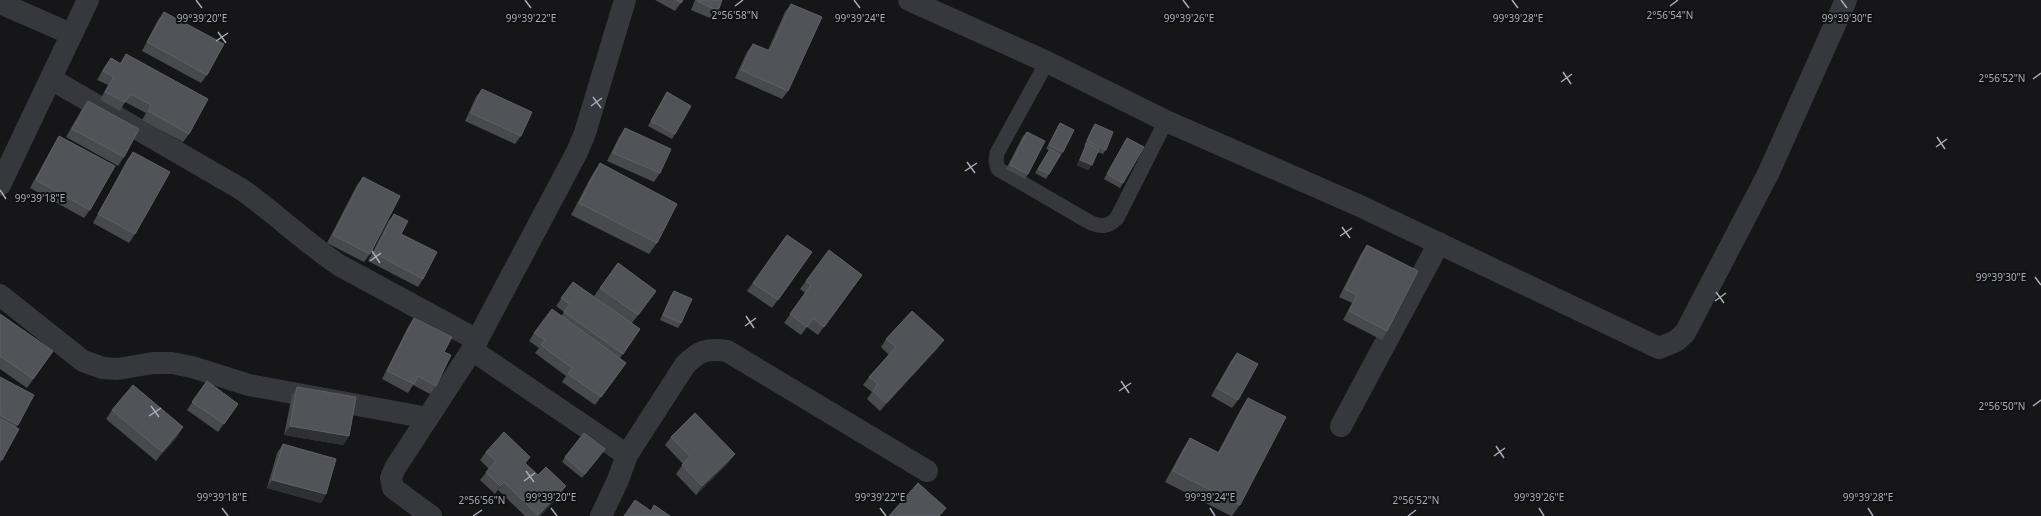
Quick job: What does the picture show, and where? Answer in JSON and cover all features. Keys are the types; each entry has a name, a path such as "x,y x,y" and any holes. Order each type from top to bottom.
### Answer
{"street":[{"path":"0,185 88,0"},
{"path":"431,516 393,488 391,478 395,468 475,345 577,152 625,0"},
{"path":"909,0 1046,62 1166,121 1353,202 1659,348 1676,341 1685,333 1768,174 1846,0"},
{"path":"0,3 71,34"},
{"path":"51,79 242,189 269,209 320,252 339,265 475,345 627,455"},
{"path":"1341,426 1439,243"},
{"path":"0,295 83,361 103,368 118,369 153,363 172,363 192,367 249,385 428,418"},
{"path":"601,516 618,480 627,455 684,365 696,354 711,349 727,351 927,471"}],"lane":[{"path":"1046,62 998,153 998,169 1091,223 1101,227 1111,224 1116,218 1166,121"}],"building":[{"path":"676,0 683,0 681,3"},
{"path":"697,0 722,0 718,11"},
{"path":"791,4 822,17 788,91 741,70 753,44 770,51"},
{"path":"164,12 224,44 207,75 147,42"},
{"path":"126,54 208,99 189,134 148,111 151,105 131,94 125,102 105,92 114,77 103,71 111,58 121,64"},
{"path":"482,89 532,112 521,136 471,113"},
{"path":"667,92 691,106 675,134 651,121"},
{"path":"88,101 139,129 124,157 72,129"},
{"path":"1060,123 1074,130 1063,152 1049,145"},
{"path":"1095,124 1113,132 1106,150 1087,141"},
{"path":"625,128 671,149 660,173 613,153"},
{"path":"1027,132 1045,141 1028,174 1010,165"},
{"path":"59,136 115,166 90,210 36,180"},
{"path":"1127,138 1144,147 1123,183 1107,174"},
{"path":"1087,143 1099,149 1092,165 1080,160"},
{"path":"1050,149 1060,155 1049,174 1038,169"},
{"path":"133,152 170,172 135,234 98,214"},
{"path":"600,163 677,204 657,243 579,203"},
{"path":"363,177 400,196 370,254 333,235"},
{"path":"394,214 408,221 401,234 437,252 423,279 374,253"},
{"path":"787,235 812,252 778,300 753,283"},
{"path":"1367,245 1418,271 1387,331 1349,311 1357,295 1345,289"},
{"path":"829,250 862,275 824,327 813,318 807,327 790,314 811,285 806,281"},
{"path":"618,263 656,291 638,315 600,288"},
{"path":"573,282 640,329 623,354 564,312 570,304 561,298"},
{"path":"674,291 692,299 681,323 663,315"},
{"path":"552,309 626,363 601,397 568,374 572,368 541,345 545,340 534,333"},
{"path":"912,311 944,340 886,403 873,391 878,384 869,377 896,347 886,339"},
{"path":"0,314 53,351 33,379 0,356"},
{"path":"414,318 452,337 444,352 451,355 436,386 418,376 414,384 387,371"},
{"path":"1237,353 1258,364 1238,400 1217,388"},
{"path":"0,377 34,395 18,425 0,415"},
{"path":"207,381 238,404 224,424 192,402"},
{"path":"133,385 183,427 162,452 112,410"},
{"path":"297,387 356,397 349,436 290,426"},
{"path":"1248,398 1286,417 1240,505 1173,471 1190,438 1219,453"},
{"path":"695,413 735,454 702,486 682,465 690,456 671,437"},
{"path":"0,419 19,429 2,460 0,459"},
{"path":"504,432 530,457 525,463 538,475 546,467 566,486 538,515 504,482 500,486 486,472 496,461 486,452"},
{"path":"584,433 605,449 585,474 565,457"},
{"path":"283,444 336,459 326,494 272,480"},
{"path":"918,483 946,508 939,516 889,516"},
{"path":"635,500 651,511 654,505 670,516 624,516"}]}
